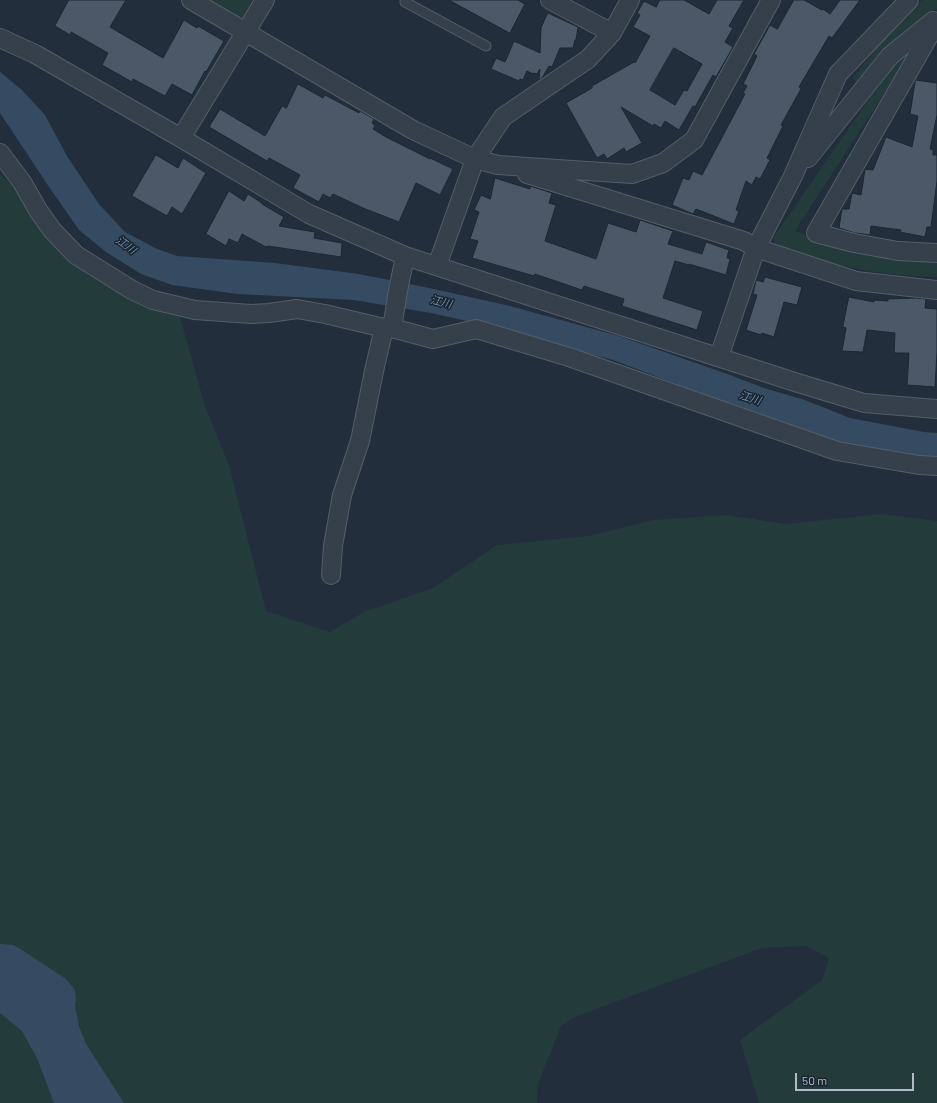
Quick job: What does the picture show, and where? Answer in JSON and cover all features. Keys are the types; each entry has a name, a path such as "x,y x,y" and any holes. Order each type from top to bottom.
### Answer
{"street":[{"path":"191,0 413,130 476,159 744,241 756,248 856,281 937,290"},
{"path":"181,138 265,0"},
{"path":"550,0 612,34"},
{"path":"437,266 476,159 503,117 588,59 612,34 630,0"},
{"path":"498,165 632,174 663,163 694,140 771,0"},
{"path":"719,357 756,248 793,176 838,74 909,0"},
{"path":"793,176 890,56 937,18"},
{"path":"937,22 816,233 854,243 898,251 937,253"},
{"path":"0,38 35,54 309,214 406,256 864,403 937,409"},
{"path":"0,153 22,182 38,210 52,230 76,256 132,290 153,300 194,310 251,314 297,309 433,339 476,329 569,357 837,451 919,465 937,466"},
{"path":"331,575 333,546 342,495 360,441 406,256"}],"lane":[{"path":"406,0 405,2 486,46"}],"green space":[{"path":"205,0 256,0 246,16 237,18"},
{"path":"923,0 937,0 937,9 925,14 902,35 858,82 852,79 890,31"},
{"path":"900,54 907,58 795,231 841,248 937,260 937,277 896,275 856,269 822,261 776,247 773,238"},
{"path":"0,174 16,189 59,250 108,285 140,305 180,317 205,406 229,465 266,611 330,632 364,612 433,588 497,545 589,536 654,520 725,515 786,524 882,514 937,521 937,1103 759,1103 740,1040 822,980 829,958 806,946 762,948 577,1016 561,1026 538,1084 537,1103 0,1103"}],"water":[{"name":"江川","path":"0,72 22,90 45,115 67,156 99,204 125,232 157,249 177,256 275,263 359,274 510,306 619,336 764,388 805,400 850,418 924,432 937,433 937,460 875,452 823,438 613,360 548,343 512,331 431,313 354,300 238,294 172,285 141,274 106,252 79,230 0,113"},
{"path":"0,944 13,945 19,948 66,979 75,990 75,1005 79,1026 86,1044 124,1103 54,1103 37,1058 22,1031 0,1013"}],"building":[{"path":"69,0 126,0 110,27 163,58 184,20 224,41 192,95 172,84 165,96 133,79 132,82 102,65 108,53 71,32 70,35 55,26"},
{"path":"449,0 518,0 525,4 510,33"},
{"path":"660,0 684,0 709,14 717,0 744,0 729,26 733,28 725,42 733,47 716,77 713,75 695,107 693,106 679,130 665,121 661,128 654,124 653,126 621,107 642,143 626,152 624,148 607,159 604,154 597,158 566,103 592,88 592,86 634,62 635,63 650,36 633,27 640,15 637,13 644,1 656,7","holes":["674,48 702,64 687,91 684,90 675,105 650,90"]},
{"path":"794,0 804,0 830,14 840,0 860,0 832,38 829,36 799,87 801,89 781,125 783,126 767,158 770,160 760,179 756,177 752,185 746,181 736,210 739,211 734,224 696,209 693,214 672,205 683,178 689,180 693,171 702,175 745,94 743,93 747,86 743,84 757,56 754,54 770,25 777,29"},
{"path":"548,13 578,27 573,48 560,48 552,67 549,66 542,78 539,80 540,69 537,74 527,71 523,80 520,79 519,81 491,69 496,58 505,62 514,41 540,53 541,28"},
{"path":"916,80 937,83 937,115 930,149 933,150 933,155 937,155 937,181 931,227 927,227 925,237 900,232 901,230 871,226 870,235 855,233 839,228 842,209 849,209 852,193 861,195 865,169 873,170 886,137 912,147 918,116 910,114"},
{"path":"298,84 323,98 325,95 359,113 360,111 374,119 372,123 375,126 373,129 430,159 453,169 440,195 416,183 399,222 333,194 330,198 323,194 319,202 293,188 300,175 269,158 267,161 209,127 220,109 265,136 282,106 286,108"},
{"path":"156,155 178,168 183,158 206,173 182,214 172,207 167,216 132,196"},
{"path":"495,178 530,189 530,186 552,193 549,203 556,205 545,241 596,259 608,223 636,232 640,220 673,231 668,244 702,254 706,242 729,250 727,258 730,259 726,275 675,261 663,298 703,311 697,330 622,306 624,299 584,286 582,290 535,274 534,276 472,258 478,241 470,239 479,212 474,210 481,195 490,199"},
{"path":"229,191 244,201 248,194 284,217 279,226 315,232 314,238 342,243 341,257 268,246 266,247 242,234 238,243 229,239 226,246 206,234"},
{"path":"765,277 802,287 797,305 784,302 774,337 762,333 761,335 746,330 757,295 753,294 756,280 763,282"},
{"path":"849,297 874,302 874,300 888,301 888,299 926,299 925,308 937,309 935,387 907,385 909,353 894,353 895,333 867,330 863,352 842,351 846,328 843,327"}]}
